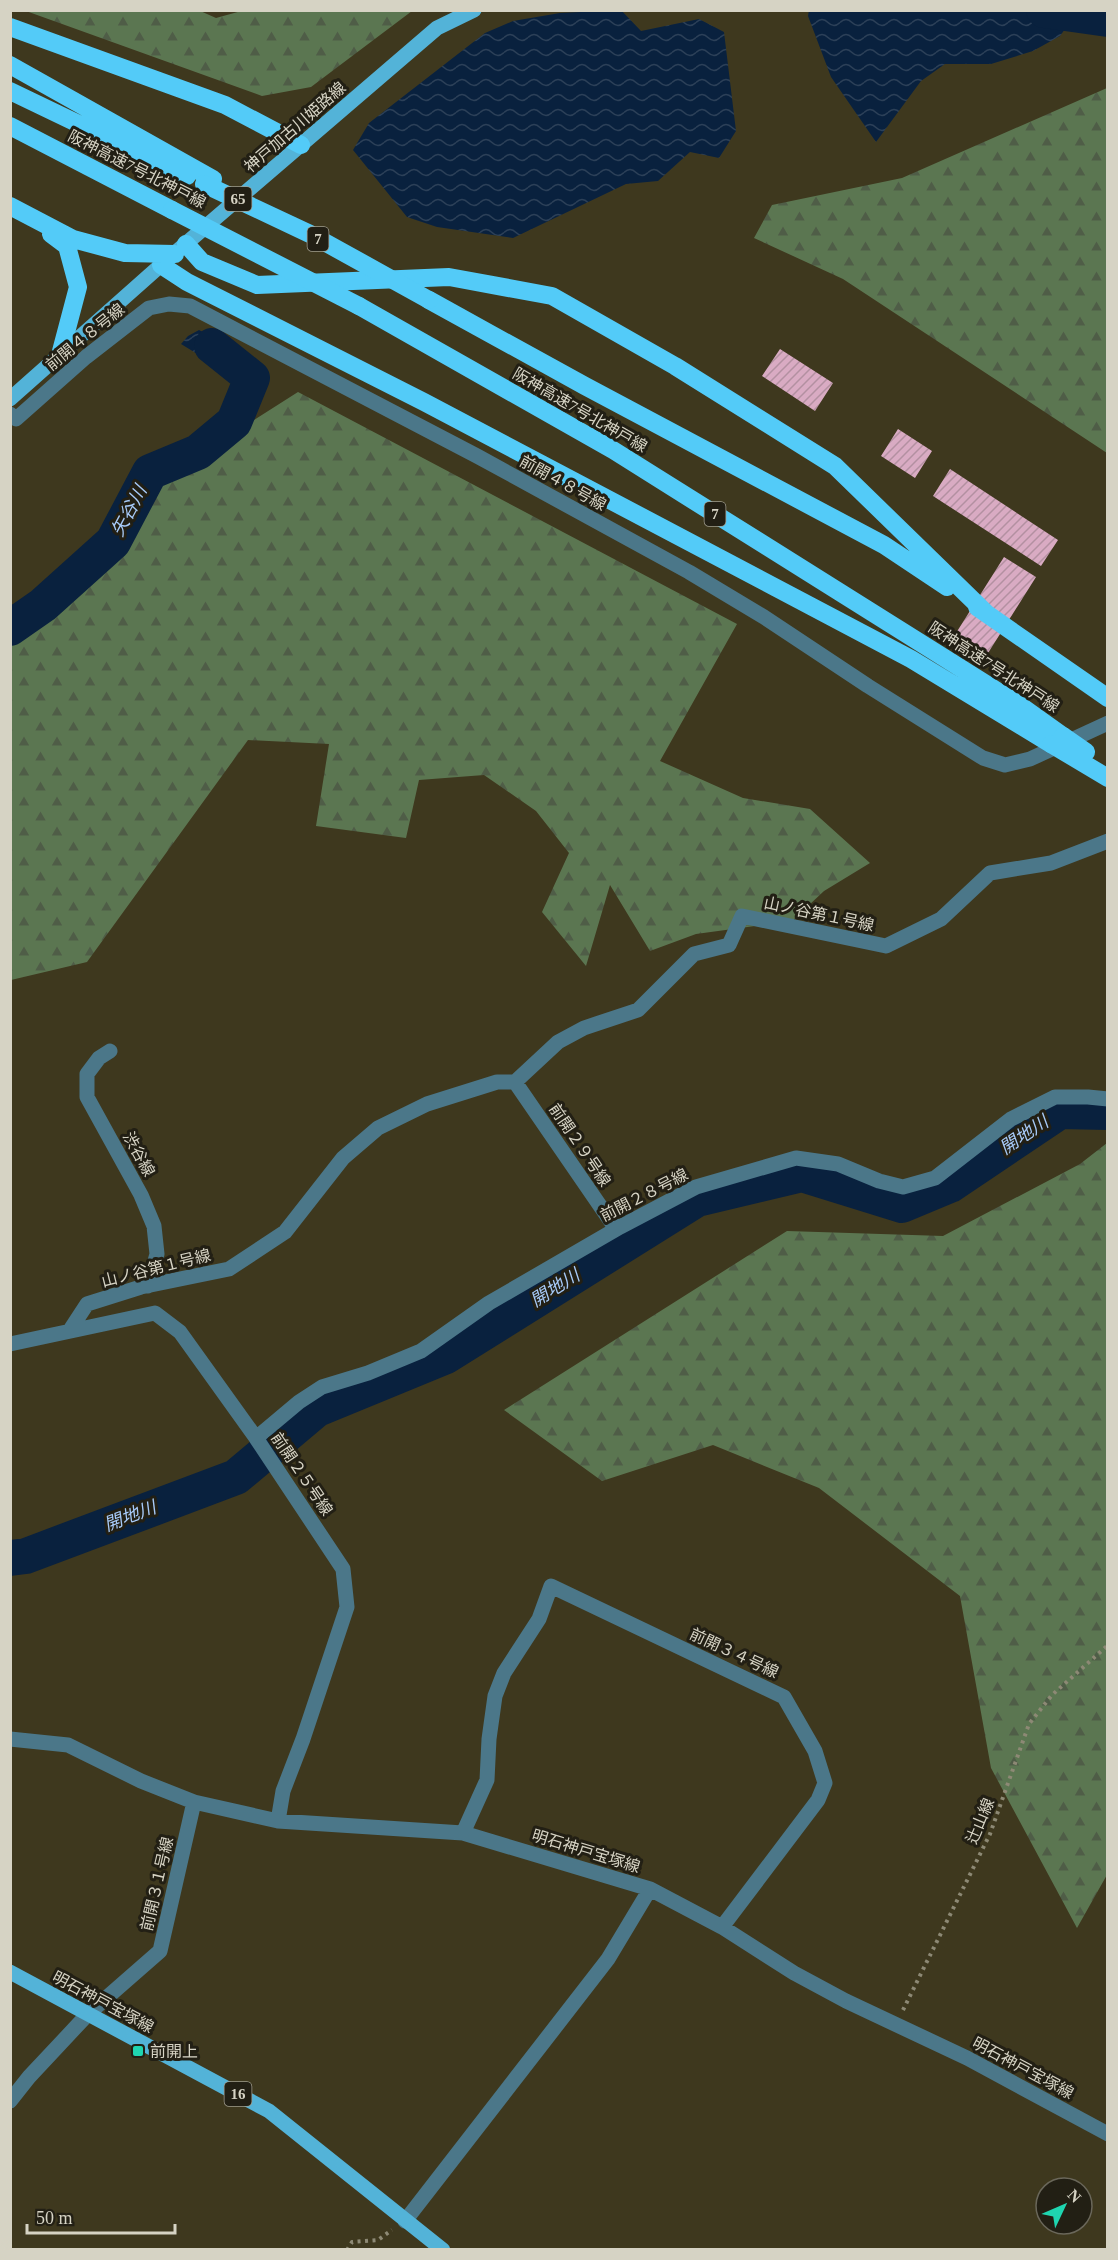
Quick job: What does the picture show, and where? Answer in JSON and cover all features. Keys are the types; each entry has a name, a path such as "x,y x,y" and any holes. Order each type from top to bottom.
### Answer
{"highway":[{"path":"10,27 225,105 301,145"},
{"path":"10,65 208,182"},
{"name":"阪神高速7号北神戸線","path":"10,91 208,182 310,234 585,386 884,545 1102,693"},
{"name":"阪神高速7号北神戸線","path":"10,126 359,306 613,450 1011,700 1057,740 1107,767"},
{"path":"10,206 73,239 125,253 174,254 202,262 257,285 449,277 552,296 675,366 835,466 986,613"},
{"path":"33,219 67,246 78,287 60,355"},
{"path":"174,254 187,282 424,402 911,659 1057,740 1107,778"}],"main road":[{"name":"神戸加古川姫路線","path":"10,399 174,254 437,28 474,10"},
{"name":"明石神戸宝塚線","path":"10,1972 269,2111 442,2250"}],"street":[{"name":"前開４８号線","path":"10,414 16,419 86,357 149,308 169,304 190,306 477,456 689,572 764,617 983,758 1005,765 1030,759 1107,723"},
{"name":"山ノ谷第１号線","path":"70,1330 87,1304 148,1286 229,1269 285,1232 343,1158 378,1128 427,1104 497,1082 515,1082 558,1042 584,1028 639,1011 694,954 729,945 742,916 886,946 941,919 990,873 1051,863 1107,841"},
{"name":"渋谷線","path":"110,1051 99,1058 87,1074 87,1097 141,1195 154,1226 157,1254 148,1286"},
{"name":"前開２９号線","path":"515,1082 616,1229"},
{"name":"前開２８号線","path":"256,1439 299,1402 322,1387 368,1374 421,1351 489,1303 616,1229 696,1187 796,1158 838,1164 879,1181 903,1187 935,1178 1011,1119 1055,1097 1088,1097 1107,1100"},
{"name":"前開２５号線","path":"10,1344 155,1313 180,1332 256,1439 343,1569 347,1607 283,1791 278,1821"},
{"name":"前開３４号線","path":"463,1833 487,1780 489,1739 495,1696 504,1673 539,1619 551,1586 784,1697 815,1751 825,1783 818,1800 722,1927"},
{"name":"明石神戸宝塚線","path":"10,1739 68,1745 141,1781 194,1802 278,1821 463,1833 650,1889 722,1927 794,1974 967,2058 1107,2134"},
{"name":"前開３１号線","path":"10,2101 29,2077 88,2014 160,1951 194,1802"},
{"path":"405,2221 608,1959 650,1889"}],"path":[{"name":"辻山線","path":"896,2024 990,1834 1029,1724 1052,1695 1107,1645"},
{"path":"347,2250 352,2242 378,2240 405,2221"}],"green space":[{"path":"198,10 216,18 245,10 412,11 311,87 262,96 26,11"},
{"path":"1107,88 1107,453 843,279 754,238 772,205 902,178"},
{"path":"298,392 737,624 660,761 743,798 810,809 870,863 824,891 792,921 696,934 650,951 610,885 586,966 542,912 569,853 536,811 484,775 419,780 406,838 316,826 329,744 248,740 87,962 11,980 10,632 165,477"},
{"path":"1107,1143 1108,1873 1077,1928 991,1768 960,1596 819,1488 713,1445 602,1481 504,1410 787,1231 943,1236 1080,1164"}],"water":[{"path":"621,10 641,31 699,19 724,32 736,131 719,158 690,152 658,181 626,184 513,238 437,227 407,217 353,150 369,123 485,33 513,21 560,13"},
{"path":"809,10 1078,11 1060,36 1033,51 991,64 945,64 921,81 876,142 831,77 808,16"},
{"path":"199,330 241,352 243,382 181,344 188,336"}],"building":[{"path":"780,349 833,383 815,411 762,376"},
{"path":"898,429 932,451 915,478 881,456"},
{"path":"950,469 1058,540 1041,566 933,496"},
{"path":"1004,557 1036,577 983,661 951,641"}],"waterway":[{"name":"矢谷川","path":"1044,10 1108,19"},
{"name":"矢谷川","path":"10,628 43,605 113,542 150,472 198,452 234,422 252,378 212,346"},
{"name":"開地川","path":"10,1558 26,1556 236,1477 317,1409 446,1356 697,1199 802,1174 902,1205 950,1185 1060,1111 1108,1112"}],"place":[{"name":"前開上","path":"138,2051"}]}
